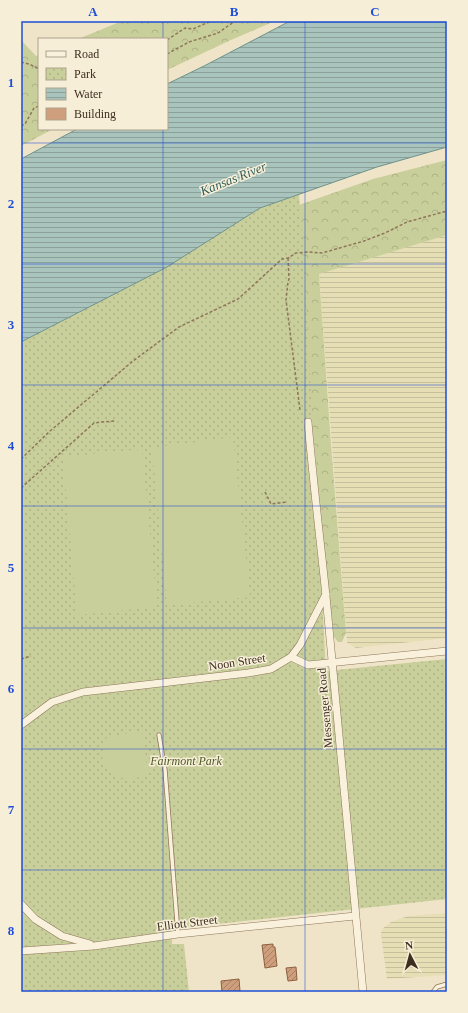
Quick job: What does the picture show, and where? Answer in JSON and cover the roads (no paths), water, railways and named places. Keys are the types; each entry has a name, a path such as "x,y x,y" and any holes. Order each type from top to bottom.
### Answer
{"street":[{"name":"Messenger Road","path":"308,422 326,594 363,992"},
{"path":"326,594 300,645 291,657 308,665 447,651"},
{"name":"Noon Street","path":"21,725 52,702 83,692 248,673 271,669 291,657"},
{"path":"21,904 35,919 62,936 94,946"},
{"name":"Elliott Street","path":"21,951 94,946 178,934 355,916"}],"lane":[{"path":"160,735 165,770 178,934"},
{"path":"433,992 436,987 447,984"}],"water":[{"name":"Kansas River","path":"290,21 447,21 447,147 377,167 260,208 167,267 21,342 21,159 75,130 168,130 168,84"}],"park label":[{"name":"Fairmont Park","path":"186,761"}]}
